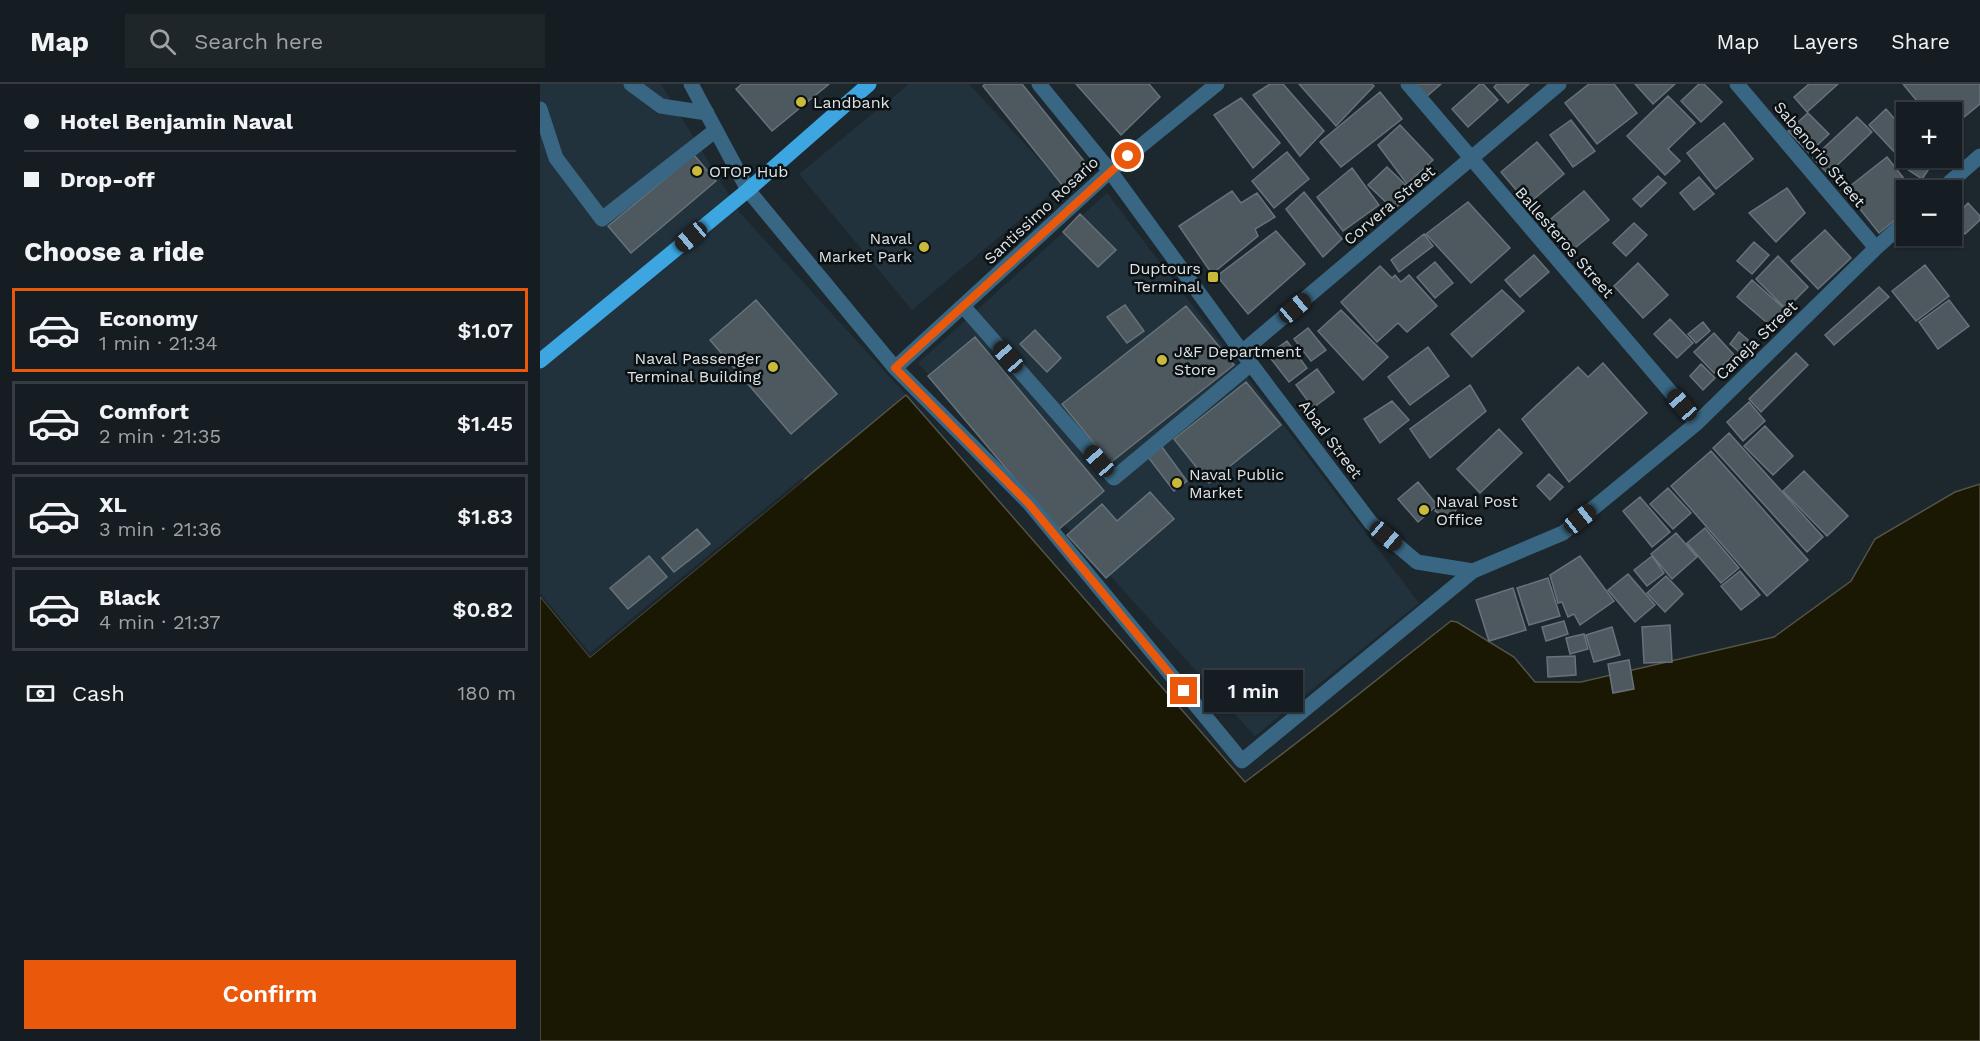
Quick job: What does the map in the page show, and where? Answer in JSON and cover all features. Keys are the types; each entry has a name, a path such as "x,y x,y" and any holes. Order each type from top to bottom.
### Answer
{"main road":[{"path":"540,361 748,190 869,84"}],"street":[{"path":"631,84 661,106 706,113"},
{"name":"Abad Street","path":"1039,84 1110,171 1246,358 1371,523 1417,562 1473,571"},
{"name":"Santissimo Rosario","path":"895,368 1110,171 1217,84"},
{"name":"Ballesteros Street","path":"1408,84 1697,423"},
{"name":"Corvera Street","path":"963,306 1114,478 1246,358 1559,84"},
{"name":"Sabenorio Street","path":"1737,84 1876,248"},
{"path":"692,86 748,190 895,368"},
{"path":"540,109 556,158 602,219 716,130"},
{"path":"1952,180 1980,156"},
{"name":"Caneja Street","path":"895,368 1029,504 1242,761 1473,571 1563,533 1697,423 1896,230"}],"shaded area":[{"path":"540,84 661,84 740,213 906,395 590,657 540,596"},
{"name":"Naval Market Park","path":"909,84 969,84 1062,184 912,310 799,174"},
{"name":"Naval Public Market","path":"1107,193 1419,603 1255,736 918,363"},
{"path":"906,395 1245,782 1451,621 1457,622 1514,657 1535,682 1581,682 1774,637 1851,581 1875,539 1955,492 1980,484 1980,1041 540,1041 540,596 590,657"}],"pier":[{"path":"802,478 804,480 590,657 540,596 540,593 590,653"}],"building":[{"path":"742,84 829,84 772,131 736,89"},
{"path":"985,84 1022,84 1088,166 1063,186 983,86"},
{"path":"1076,84 1149,84 1160,97 1121,135"},
{"path":"1270,84 1283,84 1324,131 1300,156 1253,95"},
{"path":"1299,84 1372,84 1374,86 1336,126"},
{"path":"1414,84 1441,84 1426,97"},
{"path":"1480,84 1483,84 1498,100 1468,127 1452,109"},
{"path":"1497,84 1529,84 1508,103 1494,87"},
{"path":"1589,84 1614,84 1637,113 1597,144 1565,103"},
{"path":"1635,84 1675,84 1653,104"},
{"path":"1699,84 1704,84 1722,102 1701,122 1681,101"},
{"path":"1809,84 1838,84 1807,112 1794,97"},
{"path":"1903,84 1980,84 1980,104 1962,119 1962,102 1918,102"},
{"path":"1380,92 1402,119 1341,167 1320,142"},
{"path":"1668,96 1695,123 1668,149 1680,161 1665,175 1627,136"},
{"path":"1241,98 1280,143 1253,168 1214,115"},
{"path":"1886,109 1896,120 1896,154 1869,125"},
{"path":"1808,113 1829,134 1809,153 1788,131"},
{"path":"1857,117 1872,132 1828,174 1813,158"},
{"path":"1571,120 1595,151 1573,167 1550,135"},
{"path":"1724,123 1753,159 1716,189 1687,153"},
{"path":"1400,125 1433,160 1407,184 1378,145"},
{"path":"1537,142 1564,174 1528,204 1501,172"},
{"path":"1287,152 1309,179 1274,208 1252,181"},
{"path":"694,155 716,181 631,253 608,226"},
{"path":"1887,157 1905,180 1896,180 1896,219 1879,233 1845,190"},
{"path":"1387,167 1412,191 1394,210 1368,185"},
{"path":"1352,168 1379,205 1343,231 1317,197"},
{"path":"1906,168 1930,168 1922,179"},
{"path":"1658,176 1666,183 1641,207 1633,199"},
{"path":"1699,177 1714,194 1694,210 1680,193"},
{"path":"1787,188 1805,213 1776,242 1749,213"},
{"path":"1232,191 1241,203 1257,193 1275,217 1255,229 1258,236 1212,274 1179,226"},
{"path":"1584,191 1609,220 1570,252 1546,223"},
{"path":"1304,192 1342,239 1323,257 1286,209"},
{"path":"1468,202 1510,248 1471,283 1426,234"},
{"path":"1968,203 1980,216 1980,220 1965,234 1962,231 1962,209"},
{"path":"1080,214 1116,250 1098,267 1063,232"},
{"path":"1634,223 1647,235 1626,256 1613,243"},
{"path":"1825,230 1851,258 1818,289 1791,261"},
{"path":"1276,231 1305,264 1248,314 1217,276"},
{"path":"1424,234 1433,246 1399,272 1391,260"},
{"path":"1754,242 1769,255 1752,274 1737,261"},
{"path":"1534,255 1549,272 1520,297 1505,280"},
{"path":"1778,256 1808,287 1786,309 1756,279"},
{"path":"1435,262 1453,283 1435,298 1417,277"},
{"path":"1638,263 1668,295 1643,318 1614,286"},
{"path":"1925,265 1949,296 1916,321 1892,291"},
{"path":"1380,266 1392,278 1395,275 1401,282 1409,275 1437,306 1407,332 1398,323 1377,342 1341,302"},
{"path":"1752,280 1786,310 1772,327 1737,297"},
{"path":"1879,287 1889,297 1834,345 1825,335"},
{"path":"1502,290 1524,311 1472,357 1451,334"},
{"name":"Naval Passenger Terminal Building","path":"756,300 837,394 791,434 710,340"},
{"path":"1949,300 1969,326 1938,349 1919,322"},
{"path":"1125,305 1144,331 1127,343 1107,317"},
{"path":"1186,306 1234,365 1110,463 1062,404"},
{"path":"1341,310 1388,357 1363,380 1318,331"},
{"path":"1670,319 1693,343 1677,358 1654,334"},
{"path":"1703,322 1710,331 1696,343 1688,334"},
{"path":"1308,328 1326,350 1311,361 1294,339"},
{"path":"1035,330 1061,358 1047,372 1020,344"},
{"path":"1739,332 1754,345 1744,356 1730,344"},
{"path":"1714,333 1734,355 1714,373 1694,352"},
{"path":"975,337 1104,491 1058,530 928,376"},
{"path":"1287,341 1307,368 1289,382 1268,355"},
{"path":"1428,347 1449,376 1410,405 1388,377"},
{"path":"1796,353 1808,365 1761,412 1749,399"},
{"path":"1603,363 1647,413 1569,482 1522,419 1578,367 1588,377"},
{"path":"1701,364 1715,378 1703,390 1690,376"},
{"path":"1317,369 1334,392 1313,408 1296,385"},
{"path":"1246,382 1281,425 1209,483 1174,439"},
{"path":"1470,385 1486,411 1430,458 1410,429"},
{"path":"1392,401 1409,420 1380,443 1364,419"},
{"path":"1749,402 1765,421 1743,441 1727,422"},
{"path":"1765,426 1793,456 1773,475 1744,446"},
{"path":"1499,429 1522,453 1480,493 1457,469"},
{"path":"1729,433 1823,537 1807,552 1713,448"},
{"path":"1162,447 1187,481 1174,491 1148,457"},
{"path":"1711,451 1808,560 1767,596 1671,486"},
{"path":"1804,471 1848,516 1827,536 1783,491"},
{"path":"1549,474 1563,487 1550,500 1537,486"},
{"path":"1418,482 1437,505 1418,522 1398,499"},
{"path":"1668,488 1691,513 1673,529 1650,504"},
{"path":"1150,492 1174,519 1106,578 1067,535 1102,504 1117,521"},
{"path":"1640,497 1670,532 1652,547 1623,511"},
{"path":"1441,499 1457,508 1450,520 1435,511"},
{"path":"1705,528 1739,568 1721,583 1687,543"},
{"path":"697,529 710,544 674,572 662,558"},
{"path":"1676,533 1697,557 1672,579 1651,554"},
{"path":"649,556 667,577 628,609 610,588"},
{"path":"1580,556 1614,601 1580,625 1574,614 1568,617 1562,602 1558,603 1550,575"},
{"path":"1652,556 1664,573 1647,586 1634,570"},
{"path":"1740,571 1760,595 1741,610 1721,586"},
{"path":"1628,574 1655,605 1635,622 1608,590"},
{"path":"1666,576 1683,594 1665,612 1647,593"},
{"path":"1548,578 1560,616 1529,625 1517,588"},
{"path":"1513,588 1526,630 1489,641 1476,600"},
{"path":"1564,621 1568,634 1546,641 1542,627"},
{"path":"1670,625 1672,662 1644,663 1642,627"},
{"path":"1612,627 1620,655 1594,662 1586,635"},
{"path":"1584,634 1588,649 1570,654 1566,638"},
{"path":"1575,656 1576,675 1548,677 1547,657"},
{"path":"1629,660 1634,689 1613,693 1608,664"}],"place":[{"name":"Landbank","path":"801,102"},
{"name":"OTOP Hub","path":"697,171"},
{"name":"Naval Market Park","path":"924,247"},
{"name":"Duptours Terminal","path":"1213,277"},
{"name":"J&F Department Store","path":"1162,360"},
{"name":"Naval Passenger Terminal Building","path":"773,367"},
{"name":"Naval Public Market","path":"1177,483"},
{"name":"Naval Post Office","path":"1424,510"}],"route":[{"path":"1128,156 895,368 1029,504 1184,691"}]}
